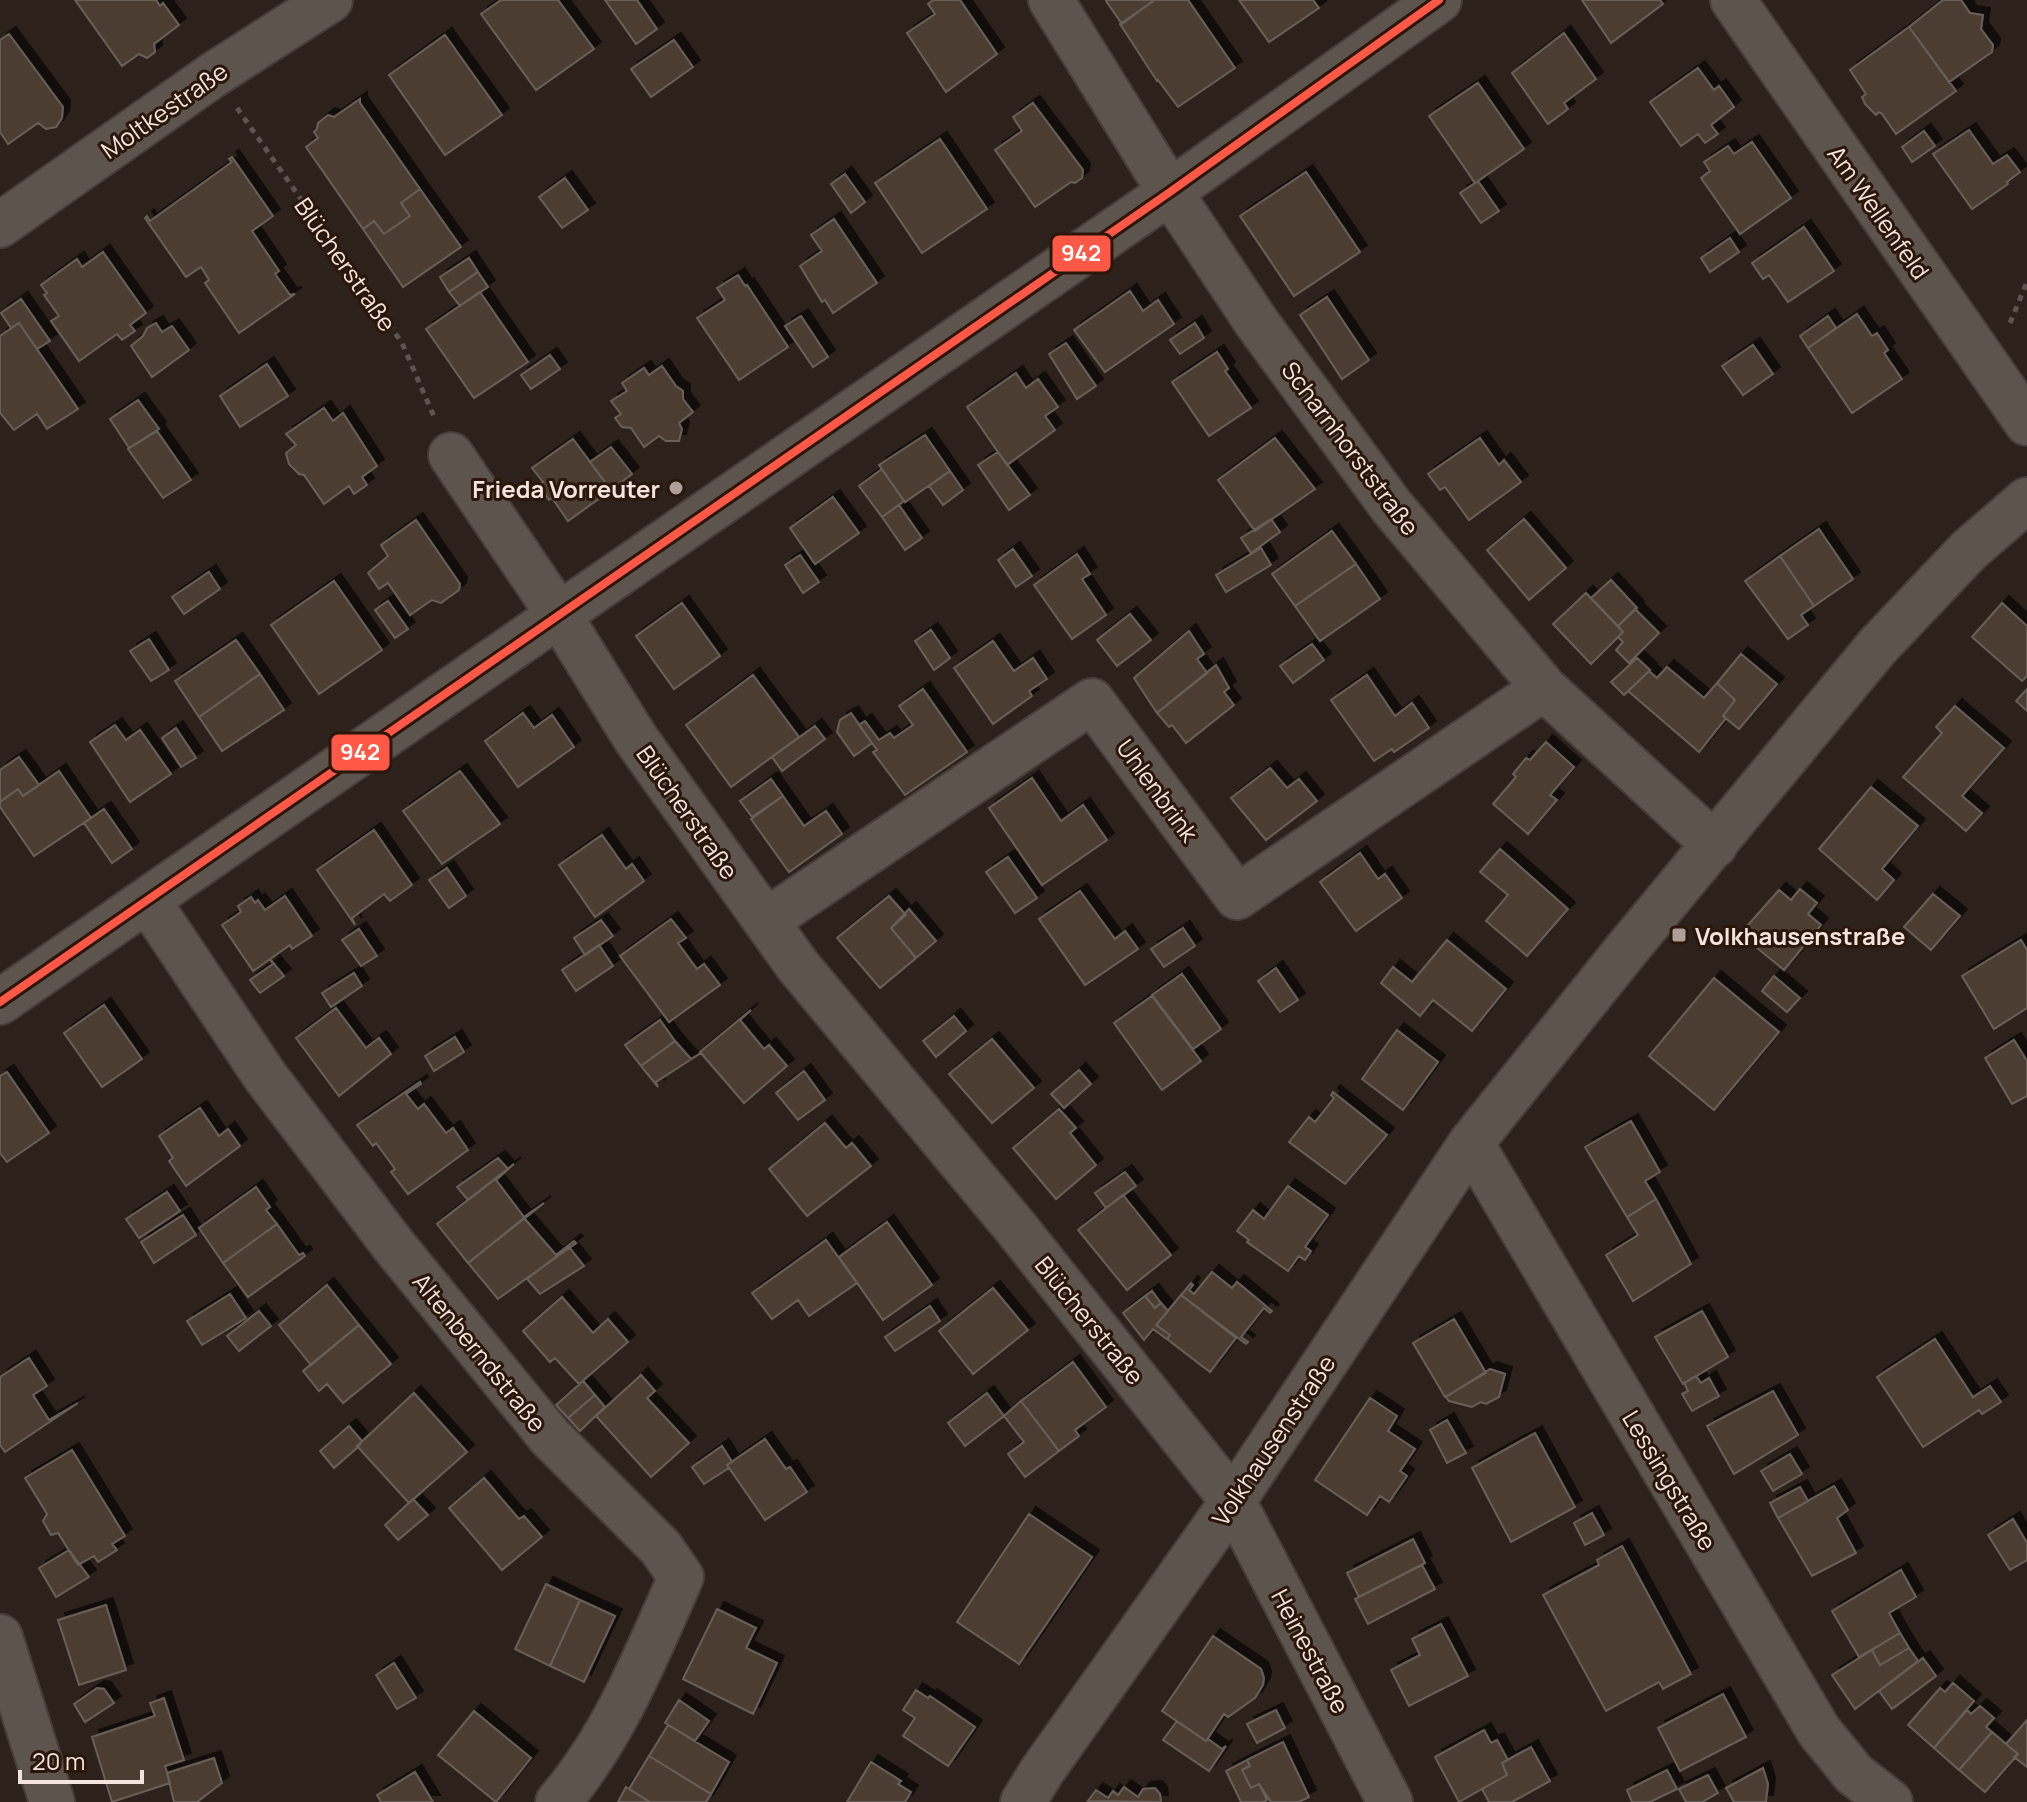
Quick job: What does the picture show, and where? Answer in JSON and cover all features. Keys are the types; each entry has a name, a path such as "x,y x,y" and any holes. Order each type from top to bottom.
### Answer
{"street":[{"name":"Moltkestraße","path":"0,225 213,75 330,0"},
{"name":"Scharnhorststraße","path":"1051,0 1170,192 1257,323 1392,507 1544,688 1715,845"},
{"path":"0,1002 1170,192 1439,0"},
{"name":"Am Wellenfeld","path":"1733,0 2027,423"},
{"name":"Blücherstraße","path":"451,455 559,615 636,739 808,978 1016,1228 1233,1501"},
{"name":"Volkhausenstraße","path":"1023,1802 1233,1501 1471,1143 1877,647 1969,550 2027,500"},
{"name":"Uhlenbrink","path":"766,921 1092,701 1237,897 1544,688"},
{"name":"Altenberndstraße","path":"148,901 265,1076 394,1246 550,1437 661,1548 681,1577 624,1700 603,1738 558,1802"},
{"name":"Lessingstraße","path":"1471,1143 1819,1731 1854,1774 1890,1802"},
{"name":"Heinestraße","path":"1233,1501 1390,1802"},
{"path":"0,1637 52,1802"}],"path":[{"name":"Blücherstraße","path":"213,75 402,343 451,455"}],"building":[{"path":"75,0 156,0 160,6 163,3 179,25 154,44 155,52 147,58 139,54 122,66"},
{"path":"501,0 558,0 594,49 536,90 481,14"},
{"path":"605,0 637,0 657,29 636,44"},
{"path":"933,0 960,0 997,54 946,92 907,33 935,14 928,4"},
{"path":"1108,0 1152,0 1153,1 1122,24"},
{"path":"1155,0 1188,0 1235,68 1178,107 1120,24"},
{"path":"1239,0 1313,0 1319,8 1269,42"},
{"path":"1582,0 1660,0 1663,4 1611,43"},
{"path":"1943,0 1961,0 1970,13 1983,15 1981,29 1993,45 1992,52 1949,82 1909,27"},
{"path":"1909,27 1956,91 1896,134 1882,114 1879,112 1876,115 1865,104 1862,97 1866,94 1850,70"},
{"path":"1564,33 1596,79 1564,103 1568,109 1548,124 1512,73"},
{"path":"9,34 63,107 62,118 56,127 46,129 38,123 8,144 0,132 0,40"},
{"path":"445,35 502,115 445,155 389,75"},
{"path":"674,40 693,67 651,97 631,69"},
{"path":"1698,68 1714,90 1719,86 1734,107 1711,125 1718,134 1705,143 1698,134 1681,146 1650,102"},
{"path":"1478,83 1524,149 1475,183 1429,116"},
{"path":"360,99 420,189 401,203 410,216 384,234 374,221 363,229 306,147 318,138 314,132 318,123 328,115 334,117"},
{"path":"1033,103 1083,170 1082,178 1035,207 995,150 1022,131 1013,117"},
{"path":"1969,130 1993,164 2007,155 2020,172 1972,209 1933,154"},
{"path":"1924,131 1935,146 1912,162 1902,147"},
{"path":"940,139 987,209 922,253 875,183"},
{"path":"1752,142 1791,198 1740,234 1701,178 1710,171 1704,162 1728,146 1734,154"},
{"path":"232,157 273,216 252,231 279,271 275,274 290,295 295,294 239,333 205,283 209,280 201,267 186,277 145,218 147,216 150,221 232,162 229,159"},
{"path":"1306,172 1360,252 1294,296 1240,216"},
{"path":"845,174 865,202 851,213 831,184"},
{"path":"565,178 588,210 562,228 539,197"},
{"path":"1478,181 1499,211 1481,223 1460,193"},
{"path":"420,189 461,247 403,287 363,229 374,221 384,234 410,216 401,203"},
{"path":"834,219 877,283 833,313 825,300 822,302 800,266 822,251 811,235"},
{"path":"1804,227 1834,271 1788,302 1769,275 1763,279 1752,263"},
{"path":"1730,238 1739,252 1710,272 1701,258"},
{"path":"103,252 146,313 130,325 135,331 122,340 117,334 79,361 51,321 59,316 44,295 47,293 41,285 77,259 82,267"},
{"path":"469,258 478,272 449,292 440,277"},
{"path":"478,272 488,287 460,306 449,292"},
{"path":"738,275 788,347 739,380 697,318 725,300 717,288"},
{"path":"1130,291 1143,311 1158,300 1174,324 1105,372 1074,330"},
{"path":"480,292 528,362 474,398 426,329"},
{"path":"1327,297 1369,360 1342,379 1300,315"},
{"path":"21,299 50,341 37,349 19,323 11,328 1,313"},
{"path":"1857,314 1872,336 1877,333 1888,350 1884,353 1902,379 1852,413 1808,348"},
{"path":"801,316 828,357 813,367 785,326"},
{"path":"1828,316 1836,328 1808,348 1800,336"},
{"path":"19,323 78,409 47,429 37,414 14,430 0,413 0,336"},
{"path":"156,323 162,332 172,326 189,350 152,377 131,346 147,328"},
{"path":"1195,323 1204,338 1180,354 1170,340"},
{"path":"1066,343 1096,386 1077,399 1049,354"},
{"path":"1753,345 1773,374 1743,395 1722,366"},
{"path":"1217,352 1228,369 1225,371 1251,408 1209,436 1172,382"},
{"path":"550,355 560,369 531,389 521,375"},
{"path":"267,364 288,396 240,427 220,396"},
{"path":"662,366 683,391 683,399 693,412 679,423 682,429 679,441 666,441 659,436 644,447 631,428 622,427 615,418 621,414 611,401 627,391 622,383 644,368 649,375"},
{"path":"1016,373 1026,388 1038,379 1058,407 1045,416 1055,430 1007,465 967,407"},
{"path":"138,400 159,429 129,448 110,419"},
{"path":"324,408 333,421 343,413 377,466 362,477 367,485 354,494 349,486 324,504 304,475 289,464 286,453 296,445 286,434"},
{"path":"157,431 191,480 163,498 128,449"},
{"path":"925,435 950,471 905,502 879,465"},
{"path":"1275,438 1315,489 1255,531 1218,480"},
{"path":"1480,438 1499,465 1504,460 1521,482 1469,520 1445,487 1440,490 1428,474"},
{"path":"573,439 611,490 568,521 552,498 549,500 538,485 543,482 532,468"},
{"path":"611,447 632,474 611,490 590,462"},
{"path":"998,452 1030,495 1009,510 978,465"},
{"path":"882,469 904,501 882,517 859,486"},
{"path":"950,471 963,490 943,505 929,486"},
{"path":"833,497 859,533 815,564 790,528"},
{"path":"899,505 922,538 905,550 882,517"},
{"path":"1271,519 1280,532 1251,553 1241,538"},
{"path":"1524,519 1566,568 1529,600 1487,550"},
{"path":"416,520 460,584 459,590 441,603 432,600 410,615 388,583 379,589 368,573 388,556 381,545"},
{"path":"1819,529 1853,579 1814,606 1780,556"},
{"path":"1332,531 1356,564 1295,606 1272,574"},
{"path":"1261,548 1271,565 1226,592 1216,575"},
{"path":"1013,549 1032,576 1016,587 998,560"},
{"path":"1077,554 1090,574 1082,579 1106,615 1072,639 1034,585"},
{"path":"800,555 819,582 803,593 785,565"},
{"path":"1780,556 1814,606 1801,615 1808,625 1788,639 1745,581"},
{"path":"1356,564 1380,599 1320,641 1295,606"},
{"path":"209,572 220,589 184,614 172,597"},
{"path":"1611,580 1637,608 1618,626 1591,598"},
{"path":"334,581 382,650 319,694 271,625"},
{"path":"1586,593 1623,632 1591,664 1553,624"},
{"path":"388,601 408,629 395,638 375,610"},
{"path":"682,603 720,656 674,689 636,636"},
{"path":"2002,603 2027,626 2027,676 2022,681 1972,637"},
{"path":"1635,609 1659,633 1629,663 1616,650 1623,642 1618,637 1623,632 1618,626"},
{"path":"1130,614 1151,640 1117,666 1097,640"},
{"path":"931,630 950,658 934,670 915,641"},
{"path":"1189,631 1204,654 1197,659 1207,673 1157,713 1134,678"},
{"path":"149,639 169,670 151,681 130,651"},
{"path":"236,640 260,674 199,717 175,681"},
{"path":"993,641 1014,671 1033,658 1047,679 1029,691 1032,696 993,724 954,668"},
{"path":"1312,644 1324,660 1293,683 1280,666"},
{"path":"1741,654 1777,684 1739,729 1723,716 1735,700 1717,683"},
{"path":"1637,658 1650,670 1624,695 1611,682"},
{"path":"1216,665 1229,688 1224,692 1234,705 1186,743 1172,725 1169,727 1157,713"},
{"path":"1667,667 1704,698 1717,683 1735,700 1723,716 1726,718 1699,752 1628,691 1649,671 1657,678"},
{"path":"260,674 284,710 222,751 199,717"},
{"path":"753,675 799,737 731,787 686,725"},
{"path":"1367,675 1395,716 1412,703 1429,728 1394,752 1392,749 1374,761 1331,700"},
{"path":"923,689 967,752 905,795 873,752 877,750 859,725 865,721 879,740 890,733 894,738 913,725 899,706"},
{"path":"2027,689 2027,711 2016,701"},
{"path":"1955,706 2004,748 1962,796 1982,813 1966,831 1903,777 1942,733 1936,727"},
{"path":"523,713 534,728 552,715 574,747 518,787 485,741"},
{"path":"851,713 872,743 854,756 837,732 840,720"},
{"path":"115,725 126,740 140,730 171,774 130,802 90,742"},
{"path":"815,726 825,739 782,771 772,757"},
{"path":"176,728 196,758 181,767 162,738"},
{"path":"1546,742 1574,767 1550,795 1557,800 1528,834 1493,804 1516,777 1513,774 1526,758 1530,760"},
{"path":"19,757 39,785 23,796 18,789 0,802 0,770"},
{"path":"1270,768 1287,788 1299,779 1317,801 1266,840 1231,798"},
{"path":"59,771 91,818 34,856 0,807 0,802 18,789 23,796"},
{"path":"460,771 500,824 442,864 403,811"},
{"path":"1032,778 1061,821 1083,805 1107,840 1042,885 989,808"},
{"path":"771,779 783,796 752,817 740,801"},
{"path":"1871,787 1918,826 1882,869 1894,880 1877,900 1819,849"},
{"path":"783,796 804,826 826,811 842,834 789,872 751,819"},
{"path":"104,809 132,849 112,863 84,823"},
{"path":"374,830 412,885 390,901 384,894 352,918 355,925 317,870"},
{"path":"602,835 626,869 632,864 644,881 595,917 559,865"},
{"path":"1500,849 1568,909 1527,956 1486,921 1508,895 1480,872"},
{"path":"1360,853 1378,879 1385,874 1402,898 1356,931 1320,882"},
{"path":"1008,857 1037,898 1015,913 986,872"},
{"path":"447,868 466,896 449,908 429,880"},
{"path":"1800,889 1817,903 1808,914 1821,925 1784,970 1740,934 1779,890 1791,900"},
{"path":"1080,891 1115,939 1125,931 1138,949 1085,985 1039,919"},
{"path":"1933,894 1960,916 1931,950 1904,927"},
{"path":"285,896 312,936 292,949 290,945 253,971 222,925 241,912 238,906 251,897 255,903 258,900 265,910"},
{"path":"889,896 906,915 891,928 916,958 880,988 837,938"},
{"path":"909,909 936,941 916,958 891,928"},
{"path":"671,919 686,938 678,943 697,969 704,964 720,985 669,1022 620,956"},
{"path":"601,920 613,936 585,955 574,938"},
{"path":"1183,928 1195,946 1164,967 1151,949"},
{"path":"359,929 377,956 361,966 342,940"},
{"path":"1447,940 1506,989 1472,1031 1433,1000 1420,1016 1381,983 1393,967 1412,982"},
{"path":"2021,940 2027,950 2027,1008 1994,1029 1962,976"},
{"path":"599,945 613,966 576,991 562,970"},
{"path":"270,959 284,976 260,993 250,980 273,964"},
{"path":"1276,968 1298,1000 1280,1012 1258,981"},
{"path":"354,973 362,986 331,1007 322,993"},
{"path":"1182,974 1221,1029 1193,1049 1152,995"},
{"path":"1774,976 1800,998 1787,1012 1762,991"},
{"path":"1714,978 1779,1032 1714,1110 1649,1056"},
{"path":"1152,996 1201,1061 1162,1090 1114,1023"},
{"path":"104,1005 142,1059 102,1087 64,1033"},
{"path":"336,1008 366,1048 379,1038 391,1054 339,1096 296,1038"},
{"path":"751,1010 740,1020 764,1049 769,1045 787,1066 744,1103 700,1052"},
{"path":"954,1016 966,1031 936,1057 923,1041"},
{"path":"660,1020 675,1041 641,1066 625,1045"},
{"path":"1397,1030 1438,1062 1403,1110 1362,1079"},
{"path":"455,1037 464,1052 434,1071 425,1056"},
{"path":"992,1039 1034,1088 992,1123 949,1074"},
{"path":"2014,1040 2027,1061 2027,1096 2012,1104 1985,1058"},
{"path":"675,1041 691,1059 701,1053 656,1082 658,1087 641,1066"},
{"path":"1079,1070 1091,1084 1064,1108 1051,1094"},
{"path":"804,1071 825,1100 798,1120 776,1093"},
{"path":"7,1072 49,1133 7,1162 0,1153 0,1076"},
{"path":"420,1082 406,1094 418,1109 424,1104 446,1133 453,1128 468,1150 408,1194 391,1172 395,1169 376,1143 373,1146 357,1125"},
{"path":"1333,1092 1387,1135 1345,1184 1289,1142 1309,1117 1315,1122 1334,1098 1331,1095"},
{"path":"200,1108 219,1136 228,1129 240,1146 186,1186 169,1161 173,1158 159,1136"},
{"path":"1059,1109 1076,1128 1070,1133 1096,1165 1056,1199 1013,1148"},
{"path":"1631,1121 1660,1172 1645,1181 1656,1199 1627,1217 1585,1147"},
{"path":"825,1123 846,1148 852,1143 871,1166 807,1216 769,1169"},
{"path":"498,1158 508,1169 468,1200 457,1187"},
{"path":"514,1164 496,1180 524,1217 544,1203 468,1263 437,1224"},
{"path":"1125,1172 1136,1186 1106,1208 1095,1193"},
{"path":"1288,1186 1328,1215 1305,1247 1311,1251 1305,1260 1299,1256 1288,1271 1247,1242 1249,1240 1237,1231 1253,1210 1264,1219"},
{"path":"256,1187 270,1207 266,1210 277,1224 223,1263 199,1228"},
{"path":"167,1192 180,1211 139,1238 126,1219"},
{"path":"1123,1195 1171,1255 1127,1290 1078,1230"},
{"path":"1656,1199 1691,1264 1633,1301 1606,1255 1638,1235 1627,1217"},
{"path":"183,1215 196,1235 154,1263 141,1242"},
{"path":"524,1218 556,1255 574,1241 576,1243 498,1299 468,1263"},
{"path":"887,1222 932,1285 883,1320 839,1257"},
{"path":"277,1224 299,1255 303,1253 305,1256 248,1297 223,1263"},
{"path":"826,1240 857,1283 809,1316 798,1300 772,1319 752,1293"},
{"path":"569,1247 584,1266 540,1294 527,1279"},
{"path":"1212,1272 1232,1288 1237,1282 1272,1311 1270,1313 1264,1308 1241,1337 1248,1342 1246,1344 1181,1295 1191,1283 1193,1285 1189,1290 1194,1294"},
{"path":"327,1285 359,1325 311,1365 279,1325"},
{"path":"993,1288 1028,1330 973,1374 939,1331"},
{"path":"1152,1291 1161,1303 1155,1308 1145,1296"},
{"path":"230,1294 246,1318 202,1345 187,1321"},
{"path":"1181,1295 1236,1338 1210,1372 1167,1339 1170,1335 1156,1325"},
{"path":"1145,1296 1155,1308 1161,1303 1168,1311 1156,1325 1170,1335 1167,1339 1153,1329 1144,1340 1123,1313"},
{"path":"562,1297 593,1333 608,1319 628,1342 579,1384 555,1358 550,1362 523,1331"},
{"path":"930,1306 940,1321 895,1351 885,1337"},
{"path":"259,1311 271,1326 239,1351 227,1336"},
{"path":"1702,1311 1728,1357 1683,1384 1655,1337"},
{"path":"1454,1319 1486,1373 1445,1397 1413,1343"},
{"path":"359,1325 391,1364 343,1403 327,1384 319,1391 303,1371"},
{"path":"1935,1339 1973,1397 1990,1386 2001,1402 1982,1414 1979,1410 1923,1447 1877,1377"},
{"path":"29,1358 47,1386 33,1395 49,1420 78,1403 5,1452 0,1445 0,1377"},
{"path":"1073,1362 1106,1407 1075,1430 1079,1436 1059,1451 1021,1401"},
{"path":"1490,1369 1505,1374 1499,1397 1472,1407 1449,1401 1446,1397"},
{"path":"641,1375 655,1391 647,1398 689,1443 651,1477 596,1416"},
{"path":"1696,1376 1701,1383 1709,1378 1719,1396 1692,1411 1682,1394 1688,1391 1684,1383"},
{"path":"583,1381 595,1395 568,1418 556,1405"},
{"path":"1773,1391 1798,1435 1734,1474 1707,1426"},
{"path":"414,1393 467,1452 409,1503 357,1446"},
{"path":"987,1393 1004,1416 965,1446 948,1423"},
{"path":"595,1395 605,1407 580,1431 568,1418"},
{"path":"1370,1398 1397,1416 1388,1431 1415,1449 1400,1471 1407,1476 1389,1502 1380,1496 1367,1515 1315,1480"},
{"path":"1021,1401 1059,1451 1025,1477 1008,1454 1024,1442 1004,1416"},
{"path":"1447,1420 1466,1453 1447,1463 1430,1430"},
{"path":"349,1426 362,1441 334,1468 320,1451"},
{"path":"1535,1433 1575,1507 1511,1542 1472,1468"},
{"path":"765,1439 807,1492 765,1520 727,1465"},
{"path":"722,1446 732,1462 727,1465 729,1468 704,1484 692,1467"},
{"path":"72,1450 125,1536 112,1544 117,1550 98,1562 94,1556 78,1565 58,1533 51,1535 43,1521 47,1514 25,1478"},
{"path":"1790,1454 1802,1474 1773,1491 1761,1471"},
{"path":"484,1478 519,1519 524,1516 542,1537 502,1570 449,1508"},
{"path":"1834,1486 1848,1510 1837,1518 1856,1553 1812,1576 1778,1518"},
{"path":"1800,1487 1808,1501 1778,1518 1770,1503"},
{"path":"413,1499 428,1515 398,1540 385,1525"},
{"path":"1592,1513 1604,1535 1585,1545 1574,1523"},
{"path":"1029,1514 1092,1557 1019,1664 957,1622"},
{"path":"2013,1519 2027,1543 2027,1560 2010,1570 1988,1535"},
{"path":"1413,1539 1425,1563 1359,1597 1347,1573"},
{"path":"1622,1546 1691,1674 1663,1689 1659,1682 1606,1711 1543,1595 1599,1565 1597,1560"},
{"path":"69,1550 89,1577 56,1597 39,1568"},
{"path":"1422,1565 1435,1589 1368,1624 1355,1599"},
{"path":"1901,1570 1916,1597 1889,1613 1900,1633 1859,1657 1832,1611"},
{"path":"546,1584 580,1600 550,1666 515,1649"},
{"path":"580,1600 615,1616 584,1682 550,1666"},
{"path":"106,1605 126,1670 79,1685 58,1620"},
{"path":"717,1609 756,1628 746,1648 777,1663 753,1714 683,1679"},
{"path":"1441,1624 1468,1676 1409,1706 1391,1670 1420,1655 1412,1639"},
{"path":"1900,1633 1909,1648 1880,1665 1872,1650"},
{"path":"1213,1636 1261,1669 1264,1678 1255,1698 1228,1717 1224,1714 1206,1741 1162,1711"},
{"path":"1909,1648 1918,1661 1855,1709 1832,1675 1872,1650 1880,1665"},
{"path":"1923,1658 1936,1676 1892,1709 1879,1691"},
{"path":"394,1663 416,1698 397,1709 376,1675"},
{"path":"1953,1683 1974,1701 1934,1748 1908,1725 1940,1688 1945,1692"},
{"path":"97,1688 104,1689 114,1703 85,1722 74,1704"},
{"path":"916,1690 975,1727 948,1766 903,1736 915,1718 903,1710"},
{"path":"1723,1694 1746,1737 1680,1771 1658,1728"},
{"path":"164,1698 184,1760 165,1766 170,1783 112,1802 92,1737 155,1716 150,1703"},
{"path":"679,1700 709,1721 695,1741 665,1723"},
{"path":"1980,1706 1994,1718 1986,1727 1992,1732 1959,1770 1934,1748 1967,1710 1971,1714"},
{"path":"1276,1710 1285,1728 1257,1743 1247,1724"},
{"path":"474,1711 531,1758 496,1802 438,1755"},
{"path":"2027,1720 2027,1767 2014,1757 2018,1754 2006,1744"},
{"path":"1177,1721 1206,1741 1208,1739 1222,1749 1226,1746 1209,1771 1163,1740"},
{"path":"668,1725 729,1762 711,1794 649,1756"},
{"path":"1484,1730 1491,1743 1497,1740 1508,1760 1502,1763 1507,1775 1459,1802 1435,1757"},
{"path":"1992,1732 2018,1754 1985,1792 1959,1770"},
{"path":"1283,1742 1309,1797 1299,1802 1271,1802 1259,1784 1251,1788 1242,1770 1250,1766 1247,1760"},
{"path":"1531,1747 1550,1781 1512,1802 1489,1802 1482,1789 1507,1775 1502,1763"},
{"path":"649,1756 711,1794 706,1802 650,1802 629,1789"},
{"path":"214,1758 222,1783 197,1802 174,1802 167,1773"},
{"path":"1247,1760 1250,1766 1242,1770 1251,1788 1259,1784 1267,1800 1263,1802 1241,1802 1226,1771"},
{"path":"871,1762 901,1781 898,1784 911,1792 905,1802 847,1802"},
{"path":"1763,1768 1768,1784 1766,1802 1734,1802 1726,1788"},
{"path":"1667,1770 1677,1789 1650,1802 1632,1802 1627,1790"},
{"path":"415,1772 433,1802 381,1802 377,1795"},
{"path":"1708,1775 1718,1793 1702,1802 1686,1802 1679,1789"},
{"path":"626,1787 629,1789 650,1802 618,1802"},
{"path":"1124,1787 1138,1797 1143,1789 1155,1788 1161,1802 1088,1801 1096,1790 1108,1798 1113,1791 1118,1795"}],"transit line":[{"name":"942","path":"0,1002 1170,192 1439,0"}],"place":[{"name":"Frieda Vorreuter","path":"676,488"},
{"name":"Volkhausenstraße","path":"1679,935"}]}
